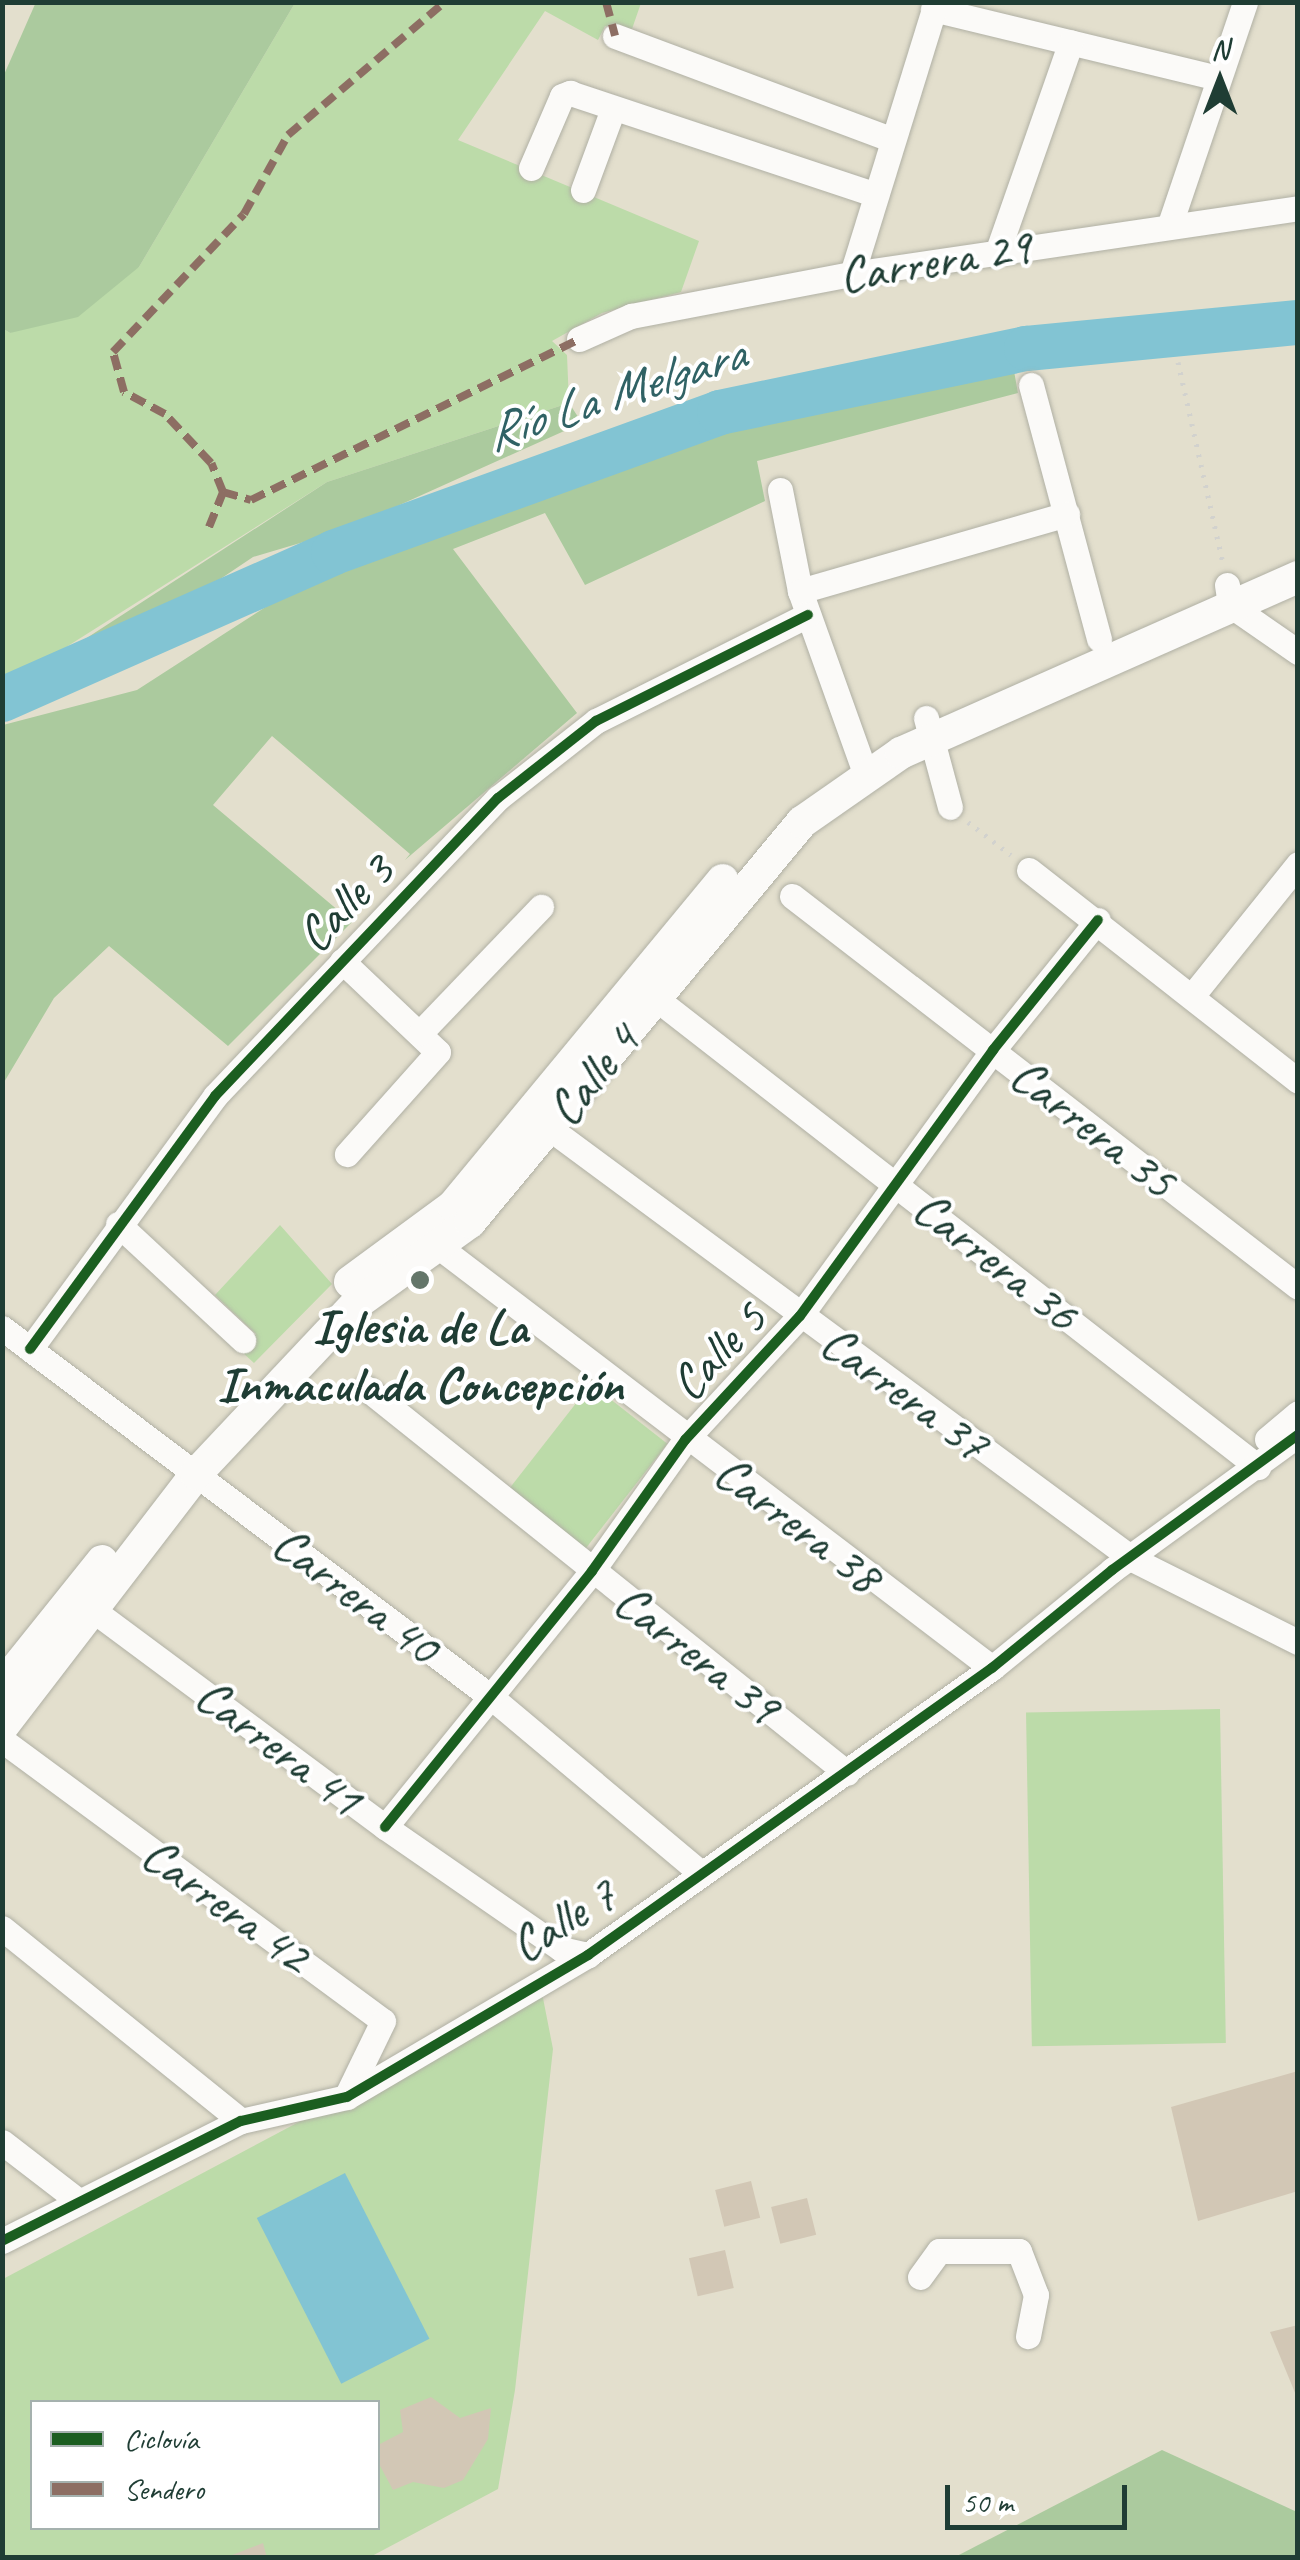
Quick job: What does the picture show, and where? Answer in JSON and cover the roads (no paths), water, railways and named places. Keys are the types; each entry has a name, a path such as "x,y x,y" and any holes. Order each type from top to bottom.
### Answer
{"main road":[{"name":"Calle 4","path":"929,728 1228,595 1298,555"},
{"name":"Calle 4","path":"2,1727 83,1603 188,1468 427,1239 470,1222 540,1122 646,991 859,763 1099,640 1228,595 1298,577"},
{"name":"Calle 4","path":"2,1686 83,1603"}],"street":[{"path":"1170,224 1245,2"},
{"path":"852,274 934,6 1218,78"},
{"path":"615,36 891,139"},
{"path":"998,250 1071,42"},
{"path":"531,168 565,93 874,194"},
{"path":"583,190 613,109"},
{"name":"Carrera 29","path":"579,338 631,316 852,274 1298,208"},
{"path":"1031,385 1099,640"},
{"path":"780,490 804,603 859,763"},
{"name":"Calle 3","path":"30,1349 214,1096 498,798 596,722 804,603 1067,514"},
{"path":"1228,595 1298,652"},
{"path":"929,728 950,807"},
{"path":"1192,996 1298,864"},
{"path":"1029,870 1098,920 1298,1080"},
{"name":"Carrera 35","path":"792,896 1298,1287"},
{"path":"420,1033 541,907"},
{"name":"Calle 5","path":"386,1827 592,1570 686,1440 800,1316 901,1186 993,1050 1098,920"},
{"path":"342,962 438,1052 436,1060 347,1154"},
{"name":"Carrera 36","path":"646,991 901,1186 1251,1463"},
{"name":"Carrera 37","path":"540,1122 1122,1560 1298,1642"},
{"path":"118,1224 243,1340"},
{"name":"Carrera 38","path":"427,1239 686,1440 992,1668"},
{"name":"Carrera 40","path":"2,1328 491,1696 701,1873"},
{"name":"Carrera 39","path":"366,1388 847,1773"},
{"name":"Calle 7","path":"1251,1463 1298,1413"},
{"name":"Calle 7","path":"2,2241 241,2121 347,2096 588,1955 992,1668 1122,1560 1251,1463 1298,1435"},
{"name":"Carrera 41","path":"83,1603 386,1827 561,1950 588,1955"},
{"name":"Carrera 42","path":"2,1740 383,2021 347,2096"},
{"path":"2,1928 241,2121"},
{"path":"2,2142 80,2202"},
{"path":"920,2277 939,2251 1019,2251 1036,2295 1028,2336"}],"water":[{"path":"345,2173 429,2339 341,2384 257,2218"}],"waterway":[{"name":"Río La Melgara","path":"2,699 333,552 719,412 1026,348 1298,322"}],"place":[{"name":"Iglesia de La Inmaculada Concepción","path":"420,1280"}]}
